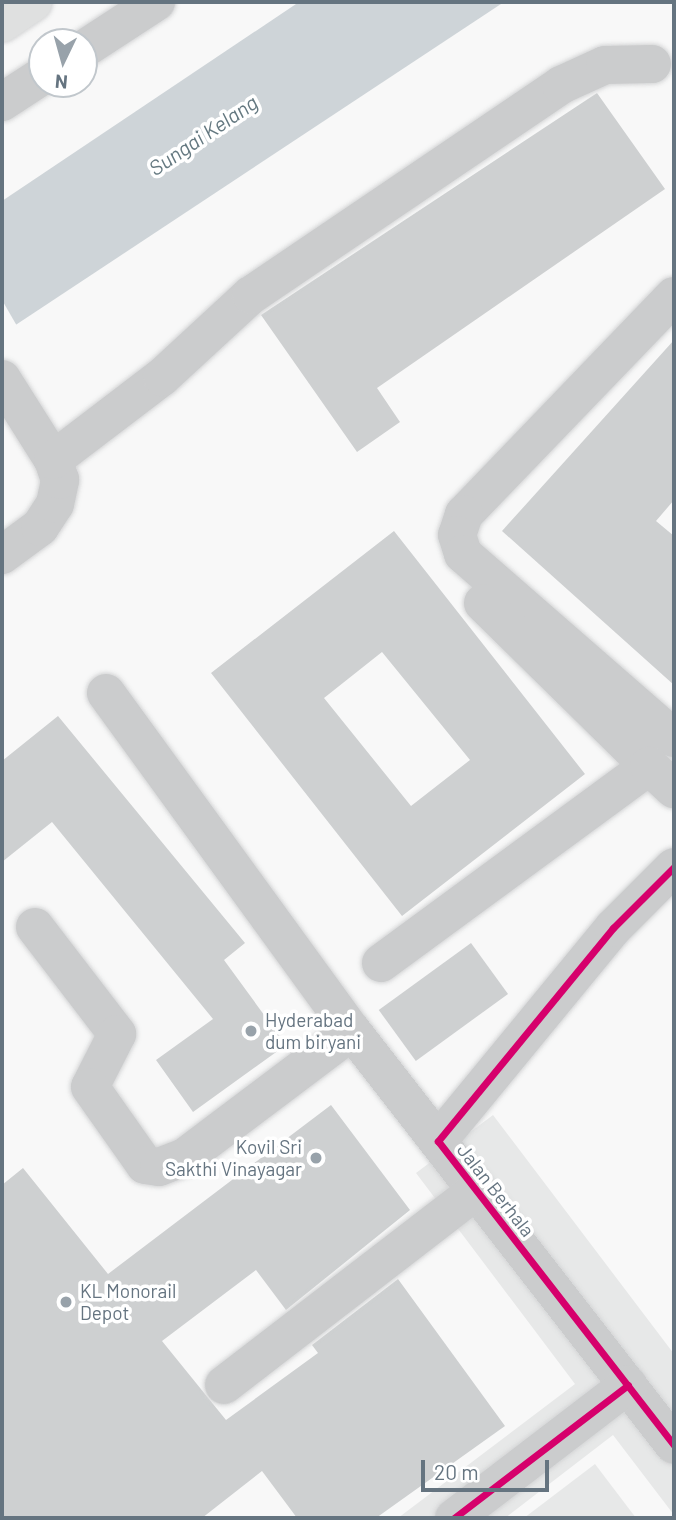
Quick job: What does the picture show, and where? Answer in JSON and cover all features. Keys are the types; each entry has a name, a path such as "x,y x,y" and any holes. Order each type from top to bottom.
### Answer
{"main road":[{"path":"2,23 33,2"}],"street":[{"path":"98,40 156,2"},
{"path":"49,454 162,377 251,295 561,85 605,65 652,64"},
{"path":"2,102 28,85"},
{"path":"674,296 464,514 457,535 463,554 674,738"},
{"path":"2,379 49,454 60,480 55,504 40,527 2,555"},
{"path":"382,963 662,777 470,590"},
{"path":"106,693 352,1031 438,1141"},
{"name":"Jalan Berhala","path":"674,867 613,928 438,1141 674,1445"},
{"path":"35,927 117,1034 90,1087 145,1165 159,1167 185,1157 352,1031"},
{"path":"224,1385 477,1190"},
{"path":"454,1518 628,1385"}],"shaded area":[{"path":"493,1115 674,1354 674,1515 613,1435 505,1518 398,1518 575,1384 416,1173"},
{"path":"595,1464 636,1518 524,1518"}],"water":[{"name":"Sungai Kelang","path":"299,2 504,2 2,334 2,201"}],"pier":[{"path":"2,300 17,326 2,337"}],"building":[{"path":"597,93 665,189 377,388 400,422 357,452 261,315"},
{"path":"674,340 674,500 656,521 674,536 674,685 502,531"},
{"path":"394,531 585,774 402,916 211,673","holes":["382,652 470,760 411,806 324,698"]},
{"path":"58,716 245,943 224,960 286,1045 193,1112 156,1060 213,1019 52,822 2,862 2,761"},
{"path":"471,943 508,994 416,1061 379,1010"},
{"path":"331,1105 410,1210 286,1310 256,1270 162,1341 226,1420 318,1353 312,1345 398,1279 505,1426 376,1518 297,1518 262,1471 202,1518 2,1518 2,1185 23,1168 108,1274"}],"cycle path":[{"path":"674,867 613,928 438,1141 674,1445"},
{"path":"454,1518 628,1385"}],"place":[{"name":"Hyderabad dum biryani","path":"251,1031"},
{"name":"Kovil Sri Sakthi Vinayagar","path":"316,1158"},
{"name":"KL Monorail Depot","path":"66,1302"}]}
